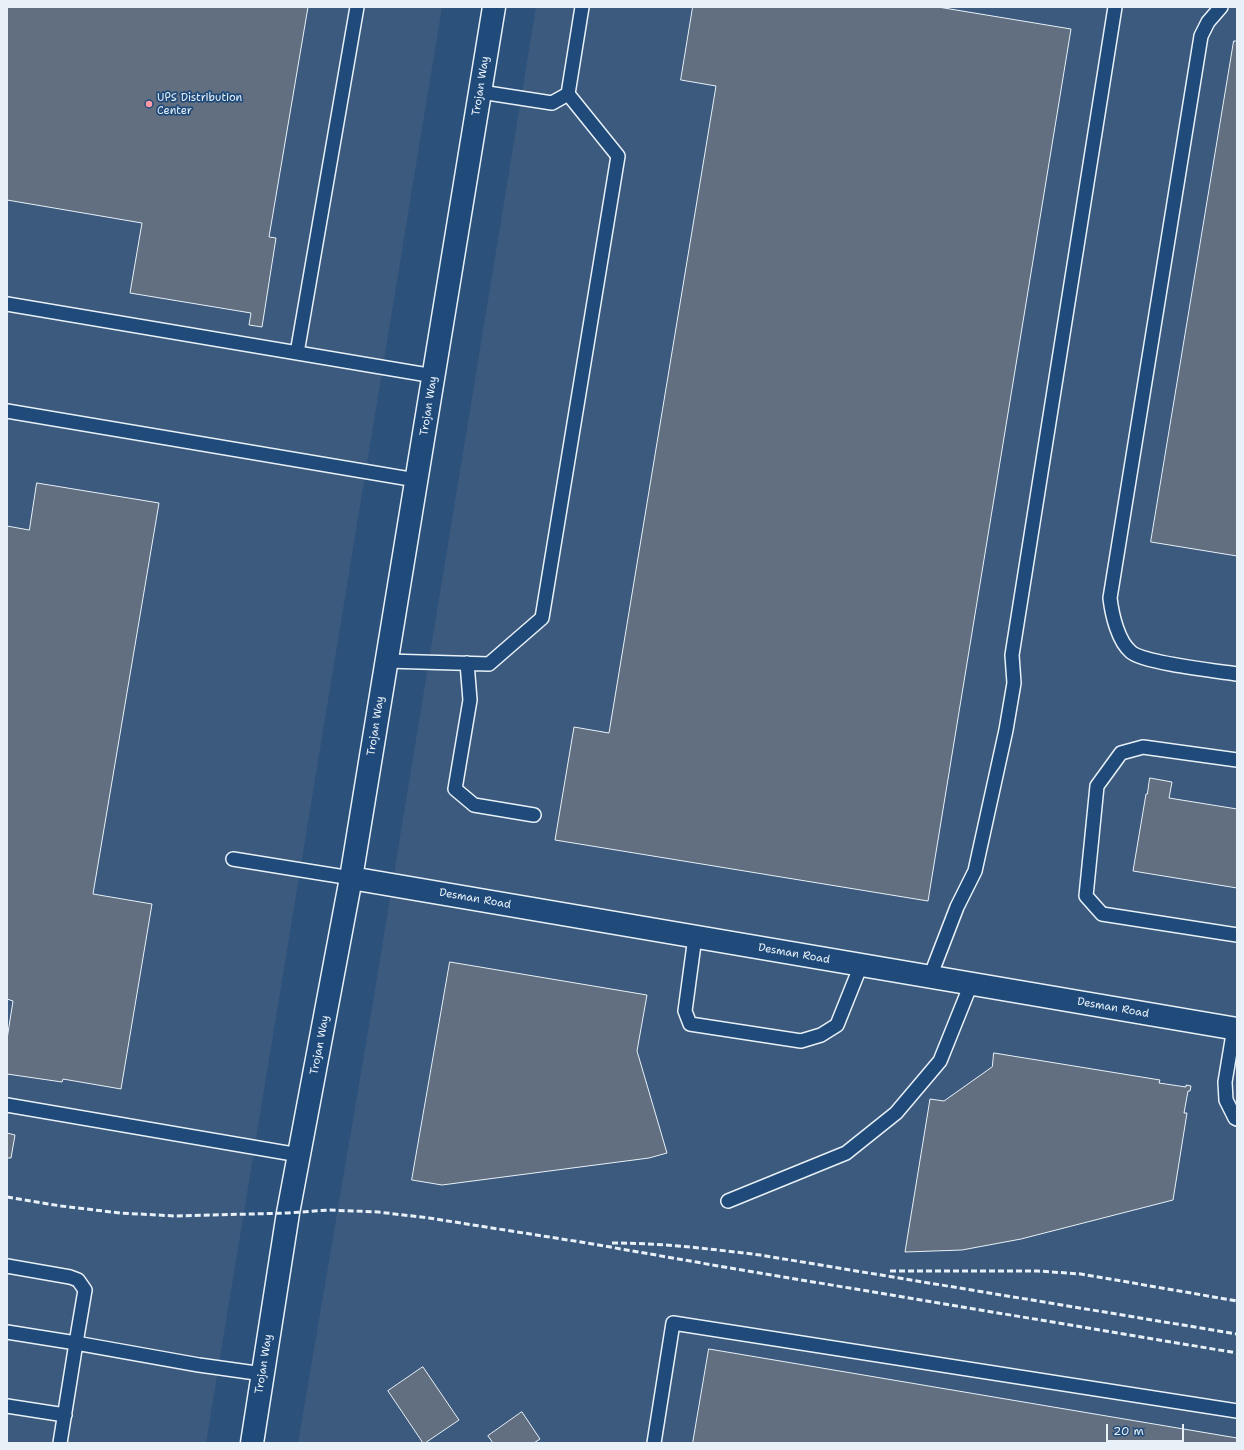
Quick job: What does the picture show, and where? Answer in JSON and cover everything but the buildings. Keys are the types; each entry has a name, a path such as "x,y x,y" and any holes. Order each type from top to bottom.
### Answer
{"street":[{"name":"Trojan Way","path":"252,1443 288,1213 351,878 494,7"},
{"name":"Desman Road","path":"351,878 1236,1028"}],"lane":[{"path":"297,353 357,7"},
{"path":"387,661 489,664 542,618 618,156 568,94 582,7"},
{"path":"930,977 957,907 975,871 1006,730 1014,682 1012,655 1115,7"},
{"path":"1221,7 1208,22 1201,36 1110,598 1113,619 1122,639 1131,652 1146,659 1237,674"},
{"path":"481,92 552,103 568,94"},
{"path":"7,304 434,376"},
{"path":"7,411 416,480"},
{"path":"467,663 470,700 455,789 474,805 534,815"},
{"path":"1237,760 1143,746 1121,753 1097,786 1086,896 1102,914 1237,935"},
{"path":"233,859 351,878"},
{"path":"695,937 685,1011 690,1024 801,1042 821,1035 837,1025 861,965"},
{"path":"728,1201 846,1152 896,1113 940,1061 971,984"},
{"path":"1236,1028 1225,1082 1226,1100 1235,1118 1237,1119"},
{"path":"7,1105 299,1155"},
{"path":"7,1266 70,1277 78,1280 85,1290 60,1443"},
{"path":"654,1443 673,1323 1237,1411"},
{"path":"7,1332 199,1365 263,1374"},
{"path":"7,1406 65,1415"}],"shaded area":[{"path":"7,7 442,7 206,1443 7,1443"},
{"path":"536,7 1237,7 1237,1443 298,1443 373,1002"}],"railway":[{"path":"7,1197 61,1206 120,1213 176,1216 288,1213 329,1210 378,1212 429,1218 587,1243 1237,1353"},
{"path":"612,1243 668,1245 760,1255 1237,1334"},
{"path":"890,1271 1038,1271 1081,1274 1237,1301"}],"place":[{"name":"UPS Distribution Center","path":"149,104"}]}
